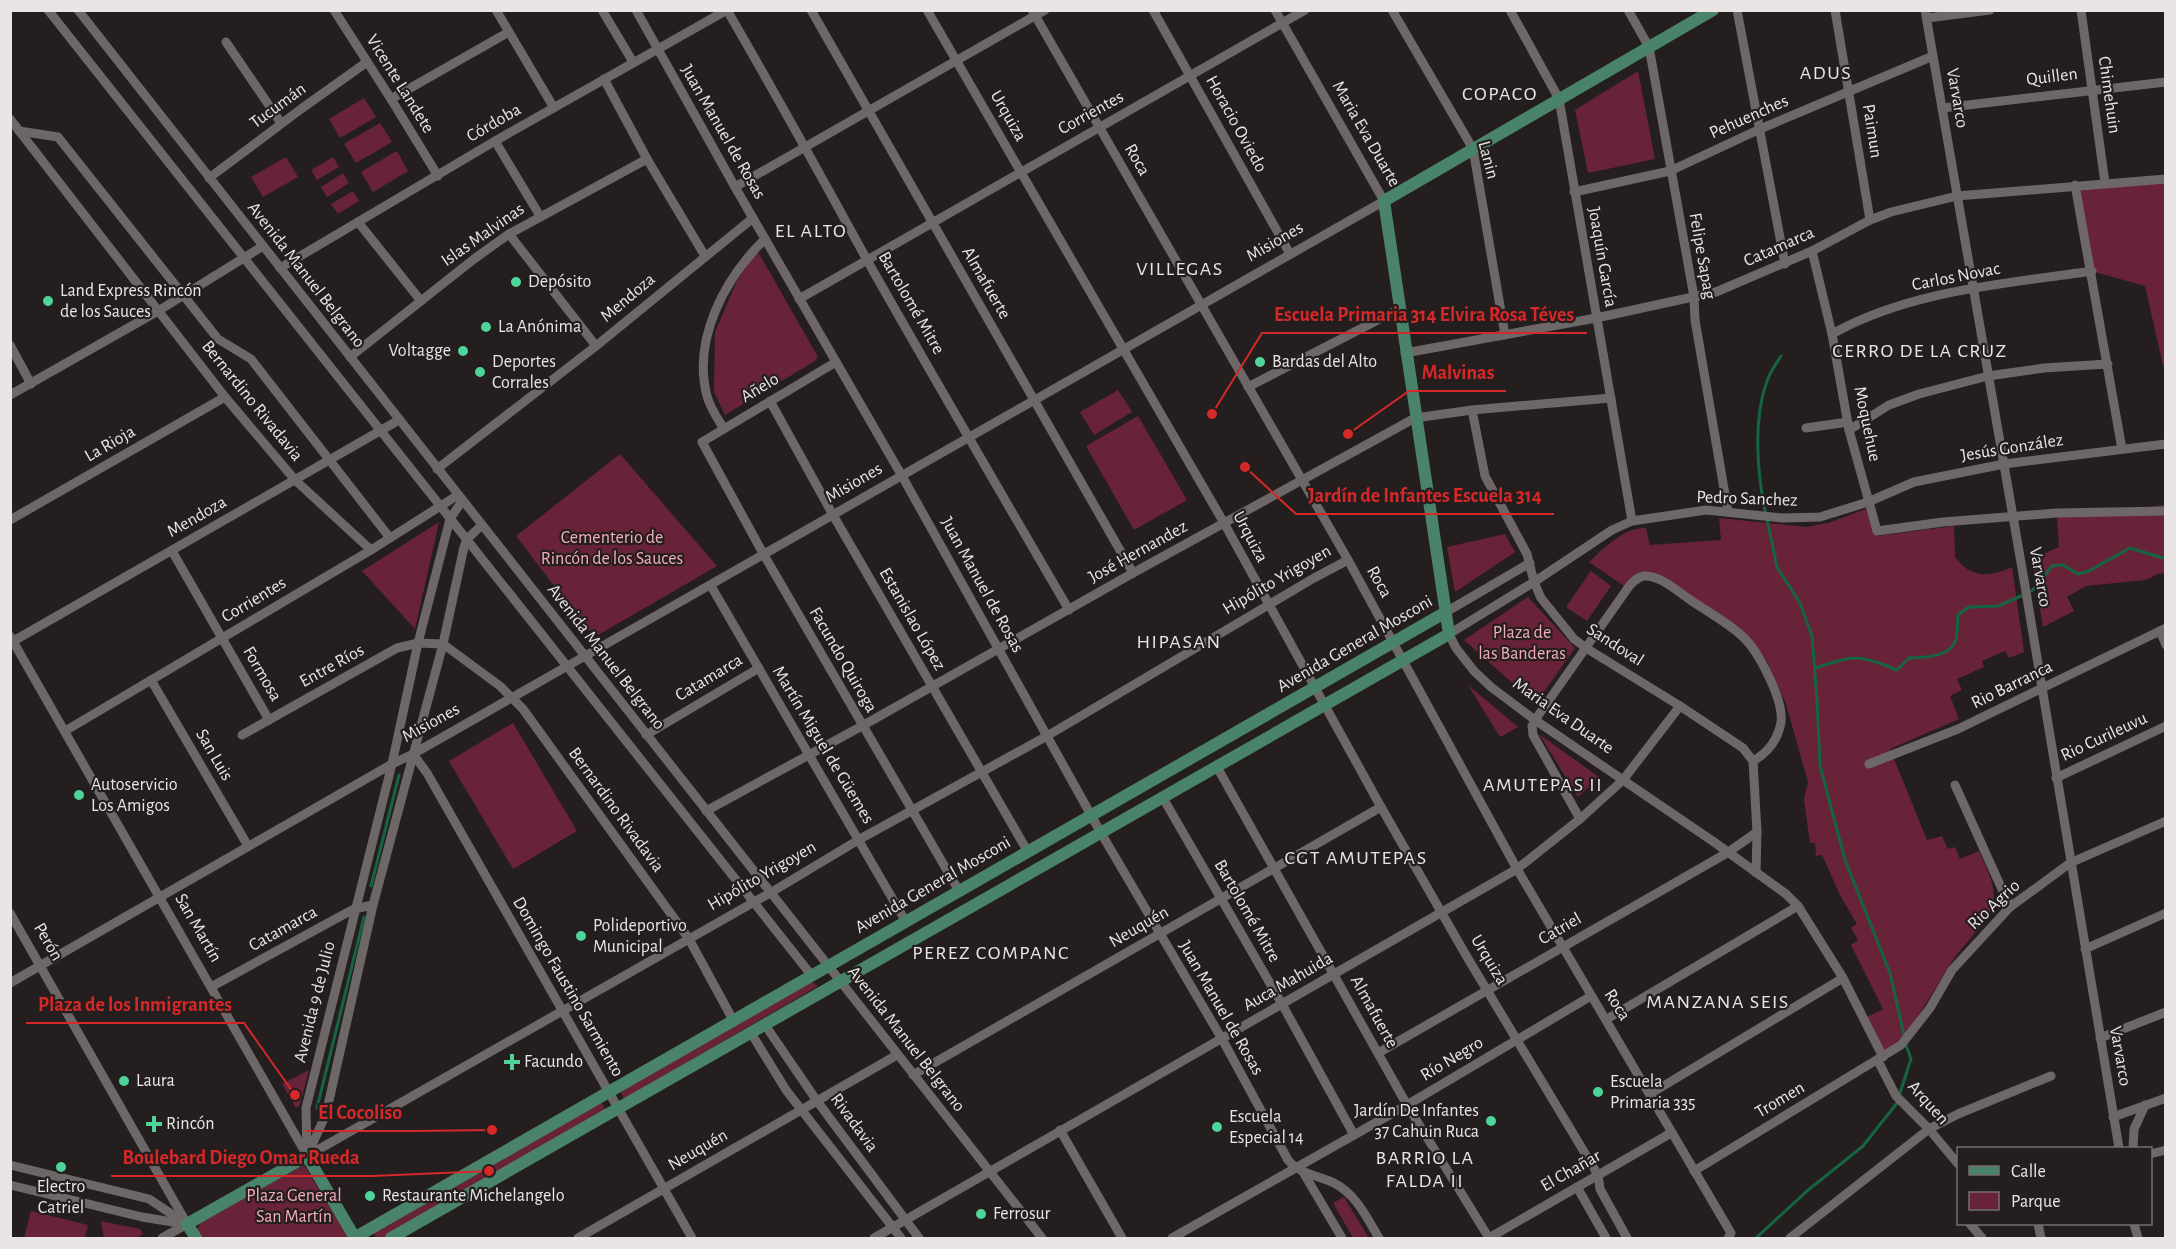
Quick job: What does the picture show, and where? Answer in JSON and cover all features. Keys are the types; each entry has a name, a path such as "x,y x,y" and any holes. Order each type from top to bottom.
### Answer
{"main road":[{"name":"Misiones","path":"1384,201 1713,10"},
{"name":"Maria Eva Duarte","path":"1384,201 1449,634"},
{"name":"Avenida General Mosconi","path":"354,1238 1446,612"},
{"name":"Avenida General Mosconi","path":"391,1239 1449,634"},
{"name":"Hipólito Yrigoyen","path":"187,1224 308,1156"},
{"name":"San Martín","path":"308,1156 354,1238"},
{"name":"Perón","path":"187,1224 196,1239"}],"street":[{"path":"48,10 812,976"},
{"name":"Avenida Manuel Belgrano","path":"78,10 1042,1239"},
{"name":"Vicente Landete","path":"334,10 438,176"},
{"path":"496,10 554,108"},
{"path":"602,10 633,62"},
{"name":"Juan Manuel de Rosas","path":"636,10 902,476 1101,833 1222,1039 1288,1160 1298,1170 1342,1239"},
{"name":"Córdoba","path":"280,268 495,141 727,10"},
{"name":"Bartolomé Mitre","path":"727,10 1069,610"},
{"name":"Almafuerte","path":"811,10 1133,573"},
{"name":"Urquiza","path":"927,10 1224,523 1381,807 1516,1040 1598,1175 1600,1189 1627,1239"},
{"path":"735,187 957,60 1033,13 1045,10"},
{"name":"Horacio Oviedo","path":"1153,10 1290,254"},
{"name":"Maria Eva Duarte","path":"1275,10 1384,201"},
{"name":"Corrientes","path":"799,299 1305,10"},
{"name":"Lanin","path":"1392,10 1473,149 1505,335"},
{"name":"Joaquín García","path":"1510,10 1559,99 1632,521"},
{"name":"Felipe Sapag","path":"1628,10 1648,47 1694,297 1695,320 1728,512"},
{"path":"1737,10 1785,264"},
{"name":"Paimun","path":"1835,10 1870,220"},
{"path":"1926,14 1990,10"},
{"name":"Chimehuin","path":"2080,10 2105,183"},
{"name":"Roca","path":"1033,13 1348,560 1517,869 1607,1019 1729,1236"},
{"name":"Varvarco","path":"1926,14 2119,1147"},
{"path":"391,99 509,32"},
{"path":"226,42 281,123"},
{"name":"Pehuenches","path":"1574,192 1670,171 1849,90 1933,56"},
{"name":"Tucumán","path":"209,178 367,62"},
{"path":"604,79 647,159 705,256"},
{"name":"Quillen","path":"1942,108 2166,82"},
{"name":"Bernardino Rivadavia","path":"10,119 225,397 296,480 371,550"},
{"path":"19,131 58,137 218,339 251,359 390,538"},
{"path":"495,141 540,216"},
{"name":"Islas Malvinas","path":"350,357 509,234 647,159"},
{"name":"Catamarca","path":"1405,353 1596,318 1716,292 1785,264 1870,220 1891,212 1957,196 2166,178"},
{"path":"2075,185 2122,449"},
{"name":"Misiones","path":"10,983 1384,201"},
{"name":"Mendoza","path":"437,469 596,346 753,218"},
{"path":"358,222 421,301"},
{"path":"509,234 596,346"},
{"path":"724,429 707,394 704,373 708,332 717,307 731,281 751,252 765,239"},
{"path":"10,395 158,311 263,246"},
{"name":"Moquehue","path":"1812,251 1832,334 1848,426 1877,531 1943,522 2013,518"},
{"name":"Carlos Novac","path":"1832,334 1857,320 1892,308 1973,289 2092,271"},
{"path":"1248,387 1399,309"},
{"path":"10,345 31,384"},
{"name":"Añelo","path":"702,442 836,362"},
{"path":"1806,428 1848,426 1889,405 1988,376 2044,368 2108,363"},
{"name":"La Rioja","path":"10,520 225,397"},
{"name":"José Hernandez","path":"706,811 1415,418 1472,410 1611,398"},
{"name":"Estanislao López","path":"770,401 833,515 1028,852"},
{"name":"Sandoval","path":"1472,410 1485,476 1530,563 1534,582 1549,610 1574,639 1586,648 1743,748 1753,761"},
{"name":"Mendoza","path":"12,640 399,420"},
{"name":"Facundo Quiroga","path":"702,442 764,555 959,891"},
{"name":"Jesús González","path":"1868,502 1914,482 2004,464 2166,444"},
{"name":"Corrientes","path":"65,731 440,507 460,498"},
{"name":"Avenida 9 de Julio","path":"308,1156 306,1108 392,764 418,643 450,519 460,498"},
{"name":"Pedro Sanchez","path":"1534,582 1612,530 1632,521 1706,510 1782,518 1820,517 1868,502"},
{"path":"2013,518 2057,513 2166,512"},
{"path":"466,539 482,525"},
{"name":"Avenida 9 de Julio","path":"308,1156 326,1114 373,905 443,644 466,539"},
{"name":"Formosa","path":"172,551 269,720"},
{"name":"Hipólito Yrigoyen","path":"308,1156 770,893 860,839 1047,736 1348,560"},
{"name":"Avenida General Mosconi","path":"1446,612 1530,563"},
{"path":"1580,819 1533,735 1532,726 1630,585 1638,578 1645,576 1667,584 1743,636 1756,654 1774,691 1781,720 1774,743 1764,755 1753,761 1757,832 1756,873"},
{"name":"Avenida General Mosconi","path":"1449,634 1534,582"},
{"name":"Martín Miguel de Güemes","path":"711,585 906,922"},
{"path":"2163,630 2166,645"},
{"name":"Rio Barranca","path":"1869,764 1958,729 2163,630"},
{"name":"Maria Eva Duarte","path":"1449,634 1456,648 1491,687 1786,894 1798,906 1843,978 1880,1059"},
{"name":"San Martín","path":"12,640 308,1156"},
{"name":"Entre Ríos","path":"242,735 397,648 418,643 443,644"},
{"name":"Bernardino Rivadavia","path":"443,644 494,680 514,698 689,939 734,1020"},
{"name":"Catamarca","path":"646,735 759,668"},
{"name":"San Luis","path":"151,680 249,846"},
{"name":"Auca Mahuida","path":"874,1239 1517,869 1580,819 1623,780 1680,706"},
{"name":"Rio Curileuvu","path":"2056,778 2166,726"},
{"name":"Domingo Faustino Sarmiento","path":"413,754 427,773 692,1239"},
{"name":"Almafuerte","path":"1217,767 1273,869 1335,973 1407,1105 1489,1238"},
{"path":"1955,785 2010,907"},
{"name":"Bartolomé Mitre","path":"1163,798 1282,1004 1354,1135"},
{"name":"Neuquén","path":"913,1075 1381,807"},
{"name":"Rio Agrio","path":"1880,1059 1901,1045 1930,1008 1952,970 2010,907 2070,863 2166,821"},
{"name":"Catriel","path":"1378,1053 1727,853 1757,832"},
{"name":"Catamarca","path":"211,987 354,909 373,905"},
{"path":"1607,1019 1798,906"},
{"name":"Perón","path":"10,913 187,1224"},
{"path":"2085,949 2166,913"},
{"path":"1650,1094 1843,978"},
{"name":"Río Negro","path":"1172,1239 1185,1236 1592,996"},
{"path":"2100,1038 2166,1012"},
{"name":"Rivadavia","path":"765,1025 817,1101 919,1239"},
{"name":"Rivadavia","path":"752,1033 786,1090 902,1239"},
{"name":"Neuquén","path":"578,1239 897,1054"},
{"name":"Arquen","path":"1880,1059 1896,1096 1957,1162"},
{"name":"Tromen","path":"1694,1172 1880,1059"},
{"path":"1790,1239 1929,1129 1958,1114 2051,1076"},
{"path":"2114,1117 2166,1098"},
{"path":"2133,1147 2134,1129 2145,1105"},
{"path":"1060,1130 1122,1239"},
{"name":"El Chañar","path":"1489,1238 1671,1132"},
{"path":"10,1165 149,1199 187,1224"},
{"path":"1298,1170 1335,1184 1351,1196 1362,1209 1379,1239"},
{"path":"10,1185 142,1217 187,1224"},
{"path":"1578,1187 1606,1239"},
{"name":"Hipólito Yrigoyen","path":"162,1239 187,1224"},
{"path":"1971,1225 1982,1239"}],"green space":[{"path":"1638,71 1655,159 1588,173 1575,110"},
{"path":"364,98 376,117 340,138 329,119"},
{"path":"380,123 392,142 356,163 344,144"},
{"path":"397,151 408,171 373,192 361,172"},
{"path":"286,157 298,177 263,197 251,177"},
{"path":"333,157 339,167 317,180 311,170"},
{"path":"343,173 349,183 327,197 321,187"},
{"path":"2165,182 2165,374 2145,286 2095,272 2078,188"},
{"path":"353,191 359,201 338,214 331,204"},
{"path":"757,250 818,357 815,361 725,415 714,392 715,332 736,283"},
{"path":"1118,390 1132,412 1094,435 1080,412"},
{"path":"1138,416 1187,500 1134,530 1086,446"},
{"name":"Cementerio de Rincón de los Sauces","path":"620,454 717,566 598,635 595,630 588,630 516,536"},
{"path":"2165,505 2165,573 2146,580 2086,586 2067,597 2074,611 2043,627 2032,559 2059,547 2057,517"},
{"path":"1866,509 1873,532 1877,536 1954,526 1955,557 1968,569 1981,574 1989,574 2012,567 2024,652 2009,658 2005,651 1982,661 1984,667 1957,679 1962,690 1950,696 1959,719 1890,749 1927,840 1942,836 1948,849 1955,847 1960,859 1979,851 1990,877 1994,897 1991,910 1983,923 1958,953 1916,1019 1885,1054 1867,1017 1883,1009 1851,945 1858,940 1851,928 1857,924 1840,895 1822,855 1816,856 1815,843 1810,843 1804,800 1808,782 1786,704 1767,661 1750,638 1659,576 1624,586 1589,562 1615,539 1637,529 1646,528 1650,545 1721,540 1719,518 1806,527 1828,523"},
{"path":"439,522 415,629 362,571"},
{"path":"1505,534 1515,552 1455,592 1447,547"},
{"path":"1591,571 1611,586 1587,621 1566,607"},
{"name":"Plaza de las Banderas","path":"1528,597 1575,648 1543,693 1526,695 1464,640"},
{"path":"1468,685 1518,727 1500,737"},
{"path":"513,723 577,831 513,869 449,761"},
{"path":"1539,734 1599,777 1578,797"},
{"path":"809,980 818,986 624,1099 619,1089"},
{"path":"309,1070 300,1105 296,1108 282,1084"},
{"path":"600,1099 606,1111 384,1238 376,1238 373,1232"},
{"name":"Plaza General San Martín","path":"304,1165 349,1238 202,1238 197,1230 200,1223"},
{"path":"1344,1197 1369,1238 1353,1238 1333,1203"},
{"path":"31,1211 88,1225 85,1238 24,1238"},
{"path":"101,1221 140,1229 143,1234 137,1238 104,1238"}],"waterway":[{"path":"1765,511 1758,462 1758,428 1768,378 1781,356"},
{"path":"1767,519 1777,567 1800,603 1812,636 1820,765 1845,860 1890,973 1904,1035"},
{"path":"2031,591 2052,566 2063,565 2078,574 2089,571 2130,548 2166,559"},
{"path":"1815,668 1856,658 1873,661 1897,670 1909,658 1936,655 1953,646 1957,634 1958,615 1969,607 1998,606 2021,596"},
{"path":"371,886 399,775"},
{"path":"317,1108 364,917"},
{"path":"1900,1093 1911,1059 1906,1045"},
{"path":"1756,1238 1807,1191 1863,1146 1897,1103"}],"place":[{"name":"Depósito","path":"516,282"},
{"name":"Land Express Rincón de los Sauces","path":"48,301"},
{"name":"La Anónima","path":"486,327"},
{"name":"Voltagge","path":"463,351"},
{"name":"Bardas del Alto","path":"1260,362"},
{"name":"Deportes Corrales","path":"480,372"},
{"name":"Escuela Primaria 314 Elvira Rosa Téves","path":"1212,414"},
{"name":"Malvinas","path":"1348,434"},
{"name":"Jardín de Infantes Escuela 314","path":"1245,467"},
{"name":"Autoservicio Los Amigos","path":"79,795"},
{"name":"Polideportivo Municipal","path":"581,936"},
{"name":"Facundo","path":"512,1062"},
{"name":"Laura","path":"124,1081"},
{"name":"Escuela Primaria 335","path":"1598,1092"},
{"name":"Plaza de los Inmigrantes","path":"295,1095"},
{"name":"Jardín De Infantes 37 Cahuin Ruca","path":"1491,1121"},
{"name":"Rincón","path":"154,1124"},
{"name":"Escuela Especial 14","path":"1217,1127"},
{"name":"El Cocoliso","path":"492,1130"},
{"name":"Electro Catriel","path":"61,1167"},
{"name":"Boulebard Diego Omar Rueda","path":"489,1171"},
{"name":"Restaurante Michelangelo","path":"370,1196"},
{"name":"Ferrosur","path":"981,1214"}],"district":[{"name":"ADUS","path":"1826,73"},
{"name":"COPACO","path":"1500,94"},
{"name":"EL ALTO","path":"811,231"},
{"name":"VILLEGAS","path":"1180,269"},
{"name":"CERRO DE LA CRUZ","path":"1920,351"},
{"name":"HIPASAN","path":"1179,642"},
{"name":"AMUTEPAS II","path":"1543,785"},
{"name":"CGT AMUTEPAS","path":"1356,858"},
{"name":"PEREZ COMPANC","path":"991,953"},
{"name":"MANZANA SEIS","path":"1718,1002"},
{"name":"BARRIO LA FALDA II","path":"1425,1170"}]}
